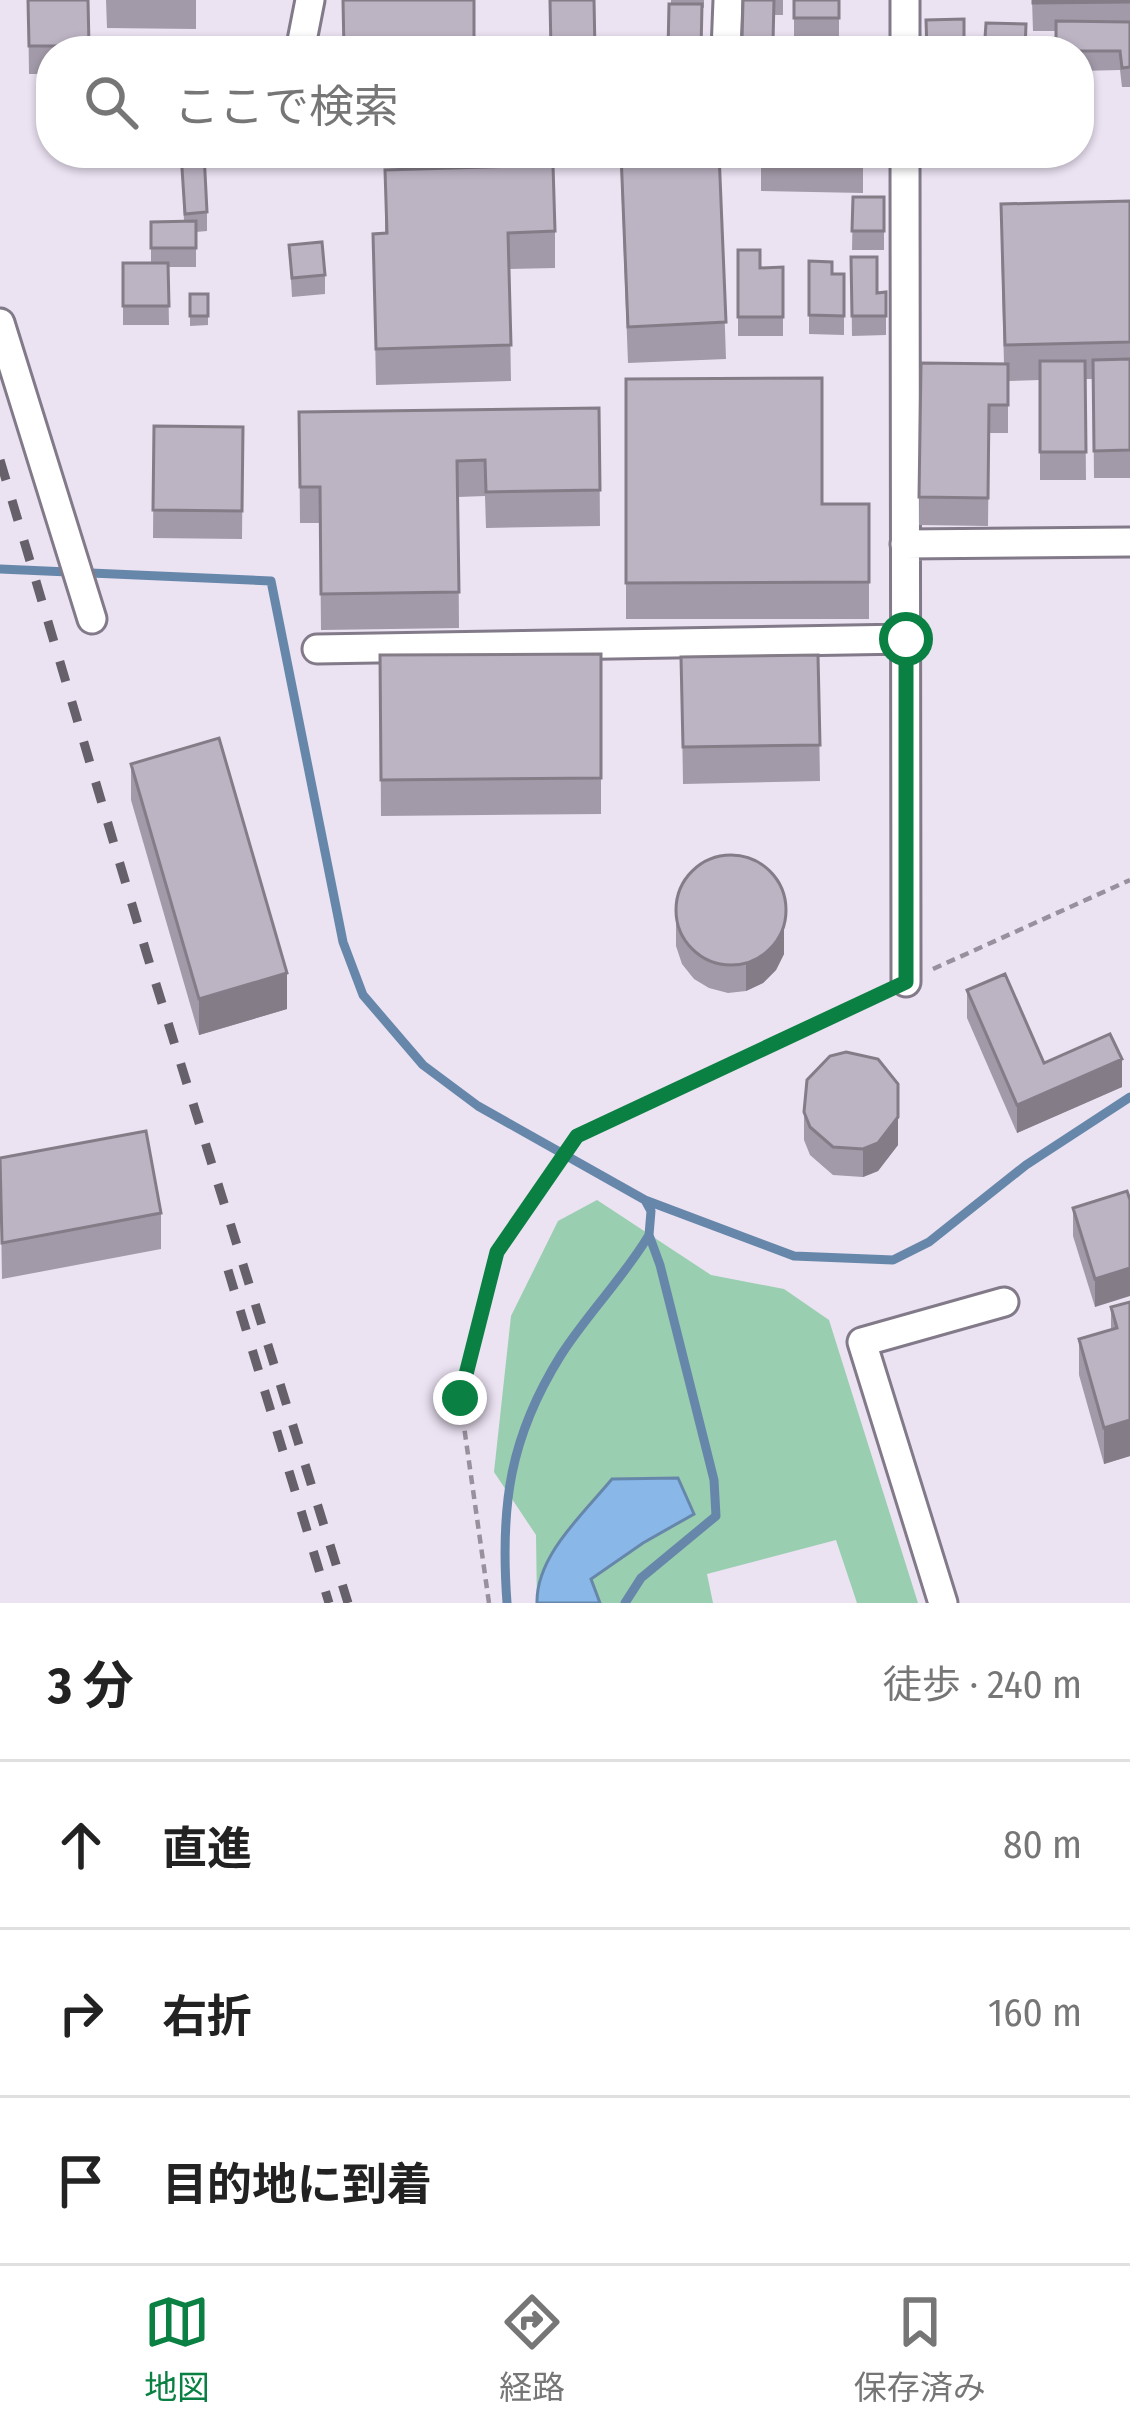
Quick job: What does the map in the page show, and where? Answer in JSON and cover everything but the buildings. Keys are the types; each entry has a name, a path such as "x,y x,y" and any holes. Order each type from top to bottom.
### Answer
{"street":[{"path":"303,36 310,0"},
{"path":"727,36 728,0"},
{"path":"905,0 905,36"},
{"path":"905,168 906,982"},
{"path":"0,323 92,620"},
{"path":"905,544 1130,542"},
{"path":"317,649 906,639"},
{"path":"943,1603 862,1342 1004,1302"}],"path":[{"path":"489,1603 460,1398 497,1252 577,1136 1130,880"}],"green space":[{"path":"597,1200 711,1275 784,1289 829,1320 918,1603 857,1603 836,1540 707,1574 713,1603 537,1603 536,1535 494,1472 511,1316 558,1221"}],"water":[{"path":"678,1478 694,1514 591,1579 600,1603 537,1603 553,1552 612,1479"}],"waterway":[{"path":"0,569 271,581 343,942 363,995 423,1065 478,1106 645,1200 794,1256 893,1260 929,1242 1026,1165 1130,1097"},
{"path":"625,1603 641,1578 716,1516 714,1480 649,1235 651,1211 645,1200"},
{"path":"507,1603 507,1504 530,1415 561,1355 649,1235"}],"railway":[{"path":"0,460 348,1603"},
{"path":"228,1270 329,1603"}],"route":[{"path":"460,1398 497,1252 577,1136 906,982 906,639"}]}
